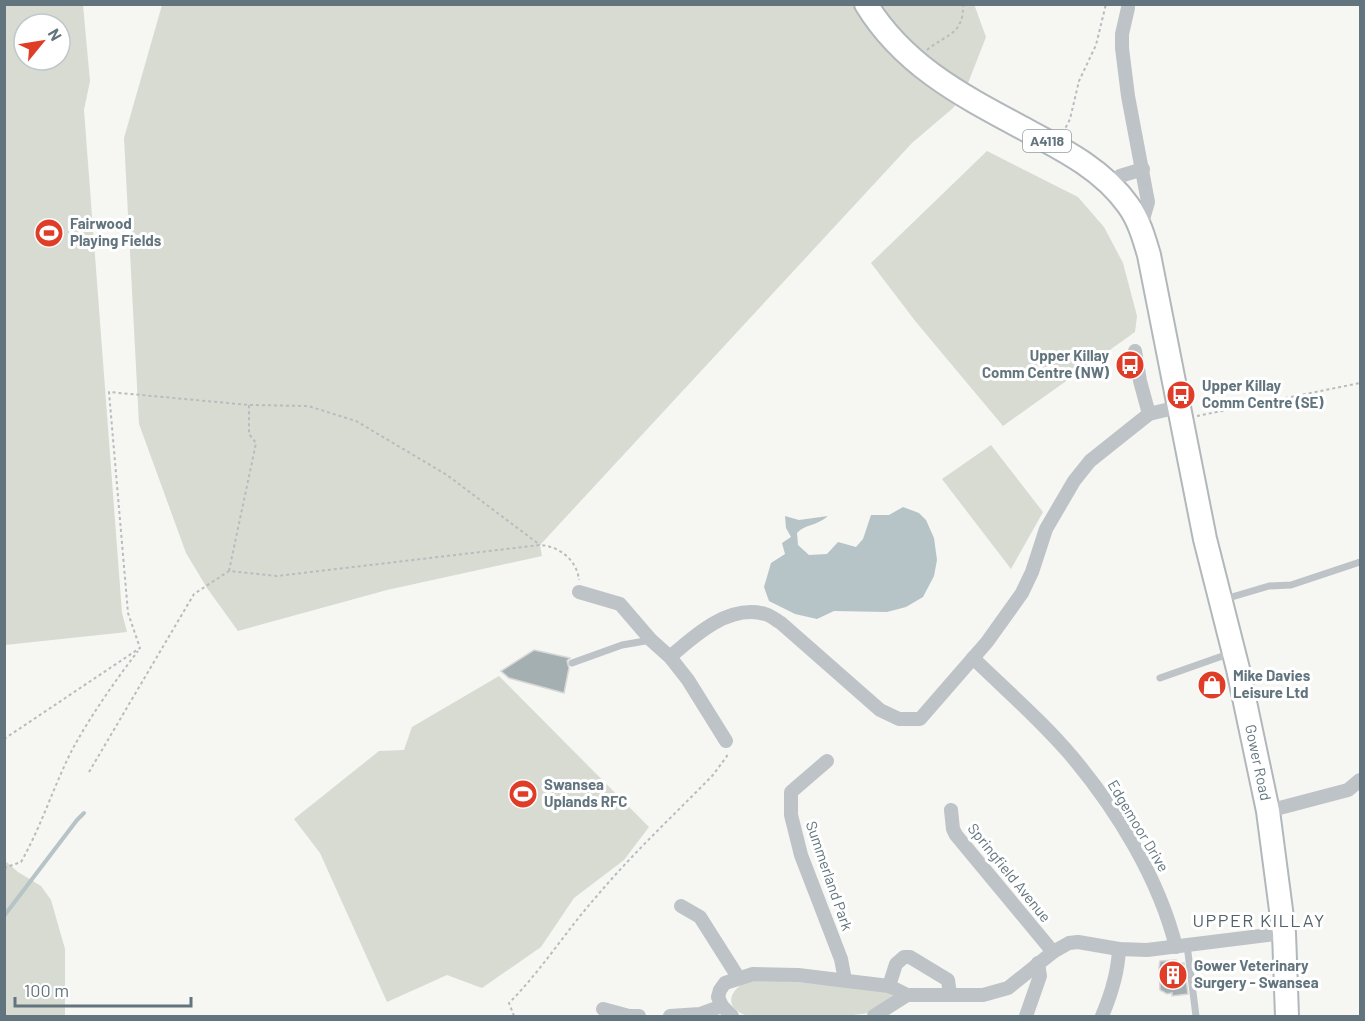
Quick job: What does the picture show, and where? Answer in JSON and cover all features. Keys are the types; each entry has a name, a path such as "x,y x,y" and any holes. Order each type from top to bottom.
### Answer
{"main road":[{"name":"A4118","path":"866,4 882,28 914,62 963,96 1076,156 1111,185 1128,205 1140,226 1149,255 1181,413"},
{"name":"Gower Road","path":"1181,413 1205,539 1234,652 1268,811 1284,933 1287,1017"}],"street":[{"path":"1124,6 1122,48 1128,96 1148,202 1140,226"},
{"path":"1111,185 1120,176 1143,169"},
{"path":"1136,351 1140,381 1149,414"},
{"path":"670,657 694,636 720,619 745,612 765,614 782,623 880,710 899,719 920,719 973,658 1022,593 1032,572 1046,529 1074,481 1090,461 1149,414 1181,413"},
{"path":"579,592 620,604 651,640 670,657 688,680 726,741"},
{"name":"Edgemoor Drive","path":"973,658 1043,725 1095,785 1136,851 1181,946"},
{"name":"Summerland Park","path":"827,761 791,792 790,815 801,855 841,959 845,980"},
{"path":"1268,811 1348,790 1360,774"},
{"name":"Springfield Avenue","path":"951,810 956,836 1053,952"},
{"path":"681,906 700,917 738,977"},
{"path":"732,1017 722,1006 718,997 720,990 725,983 753,974 845,980 889,986 907,995 983,995 1008,988 1061,946 1078,942 1119,949 1148,950 1284,933"},
{"path":"1102,1017 1114,985 1119,949"},
{"path":"889,986 896,964 904,957 910,957 948,980 950,994"},
{"path":"1026,1017 1040,976 1038,963"},
{"path":"874,1016 907,995"},
{"path":"670,1017 700,1014 722,1006"},
{"path":"603,1009 639,1017"}],"lane":[{"path":"1221,600 1269,586 1291,585 1360,562"},
{"path":"572,663 622,645 651,640"},
{"path":"1160,678 1234,652"},
{"path":"1181,946 1196,1017"}],"path":[{"path":"914,62 932,45 954,33 960,24 963,4"},
{"path":"1057,146 1070,119 1079,81 1096,45 1106,4"},
{"path":"1181,413 1360,384"},
{"path":"140,648 128,613 109,392 249,405 308,406 356,421 447,475 540,545"},
{"path":"229,571 256,443 249,434 249,405"},
{"path":"89,772 194,594 229,571 277,576 540,545 552,546 569,558 578,572 579,592"},
{"path":"4,739 140,648"},
{"path":"4,868 21,862 72,751 119,675 140,648"},
{"path":"514,1017 509,1003 530,982 597,896 713,775 727,756 726,741"}],"shaded area":[{"name":"Fairwood Playing Fields","path":"5,4 83,5 90,81 84,110 122,613 127,632 5,645"},
{"path":"974,4 986,37 963,96 953,108 912,143 540,545 542,556 387,590 238,631 207,588 186,553 139,424 124,138 162,5"},
{"path":"987,151 1078,197 1104,227 1123,263 1137,316 1135,332 1003,426 916,322 871,263"},
{"path":"991,445 1043,512 1011,569 942,479"},
{"path":"903,507 919,513 926,520 934,538 937,560 934,576 923,597 906,607 887,612 834,611 817,619 795,614 769,601 764,587 771,563 785,554 782,543 791,537 786,528 785,516 799,520 828,516 797,533 798,545 809,555 827,554 838,542 856,547 863,539 871,515 889,515"},
{"path":"499,676 649,827 624,860 574,898 541,947 482,988 447,975 387,1002 320,853 294,819 379,751 404,750 412,727"},
{"path":"4,860 41,886 51,900 65,949 65,1016 5,1016"},
{"path":"750,979 887,991 892,996 879,1008 863,1014 753,1017 738,1011 731,1002 738,987"}],"building":[{"path":"534,650 570,658 567,661 569,668 564,693 509,678 501,671"},
{"name":"Gower Veterinary Surgery - Swansea","path":"1176,960 1184,963 1188,994 1172,996 1172,993 1167,994 1160,990 1159,967 1160,961"}],"waterway":[{"path":"4,916 84,813"}],"place":[{"name":"Fairwood Playing Fields","path":"49,233"},
{"name":"Upper Killay Comm Centre (NW)","path":"1130,365"},
{"name":"Upper Killay Comm Centre (SE)","path":"1181,395"},
{"name":"Mike Davies Leisure Ltd","path":"1212,685"},
{"name":"Swansea Uplands RFC","path":"523,794"},
{"name":"Gower Veterinary Surgery - Swansea","path":"1173,975"}],"district":[{"name":"UPPER KILLAY","path":"1259,921"}]}
